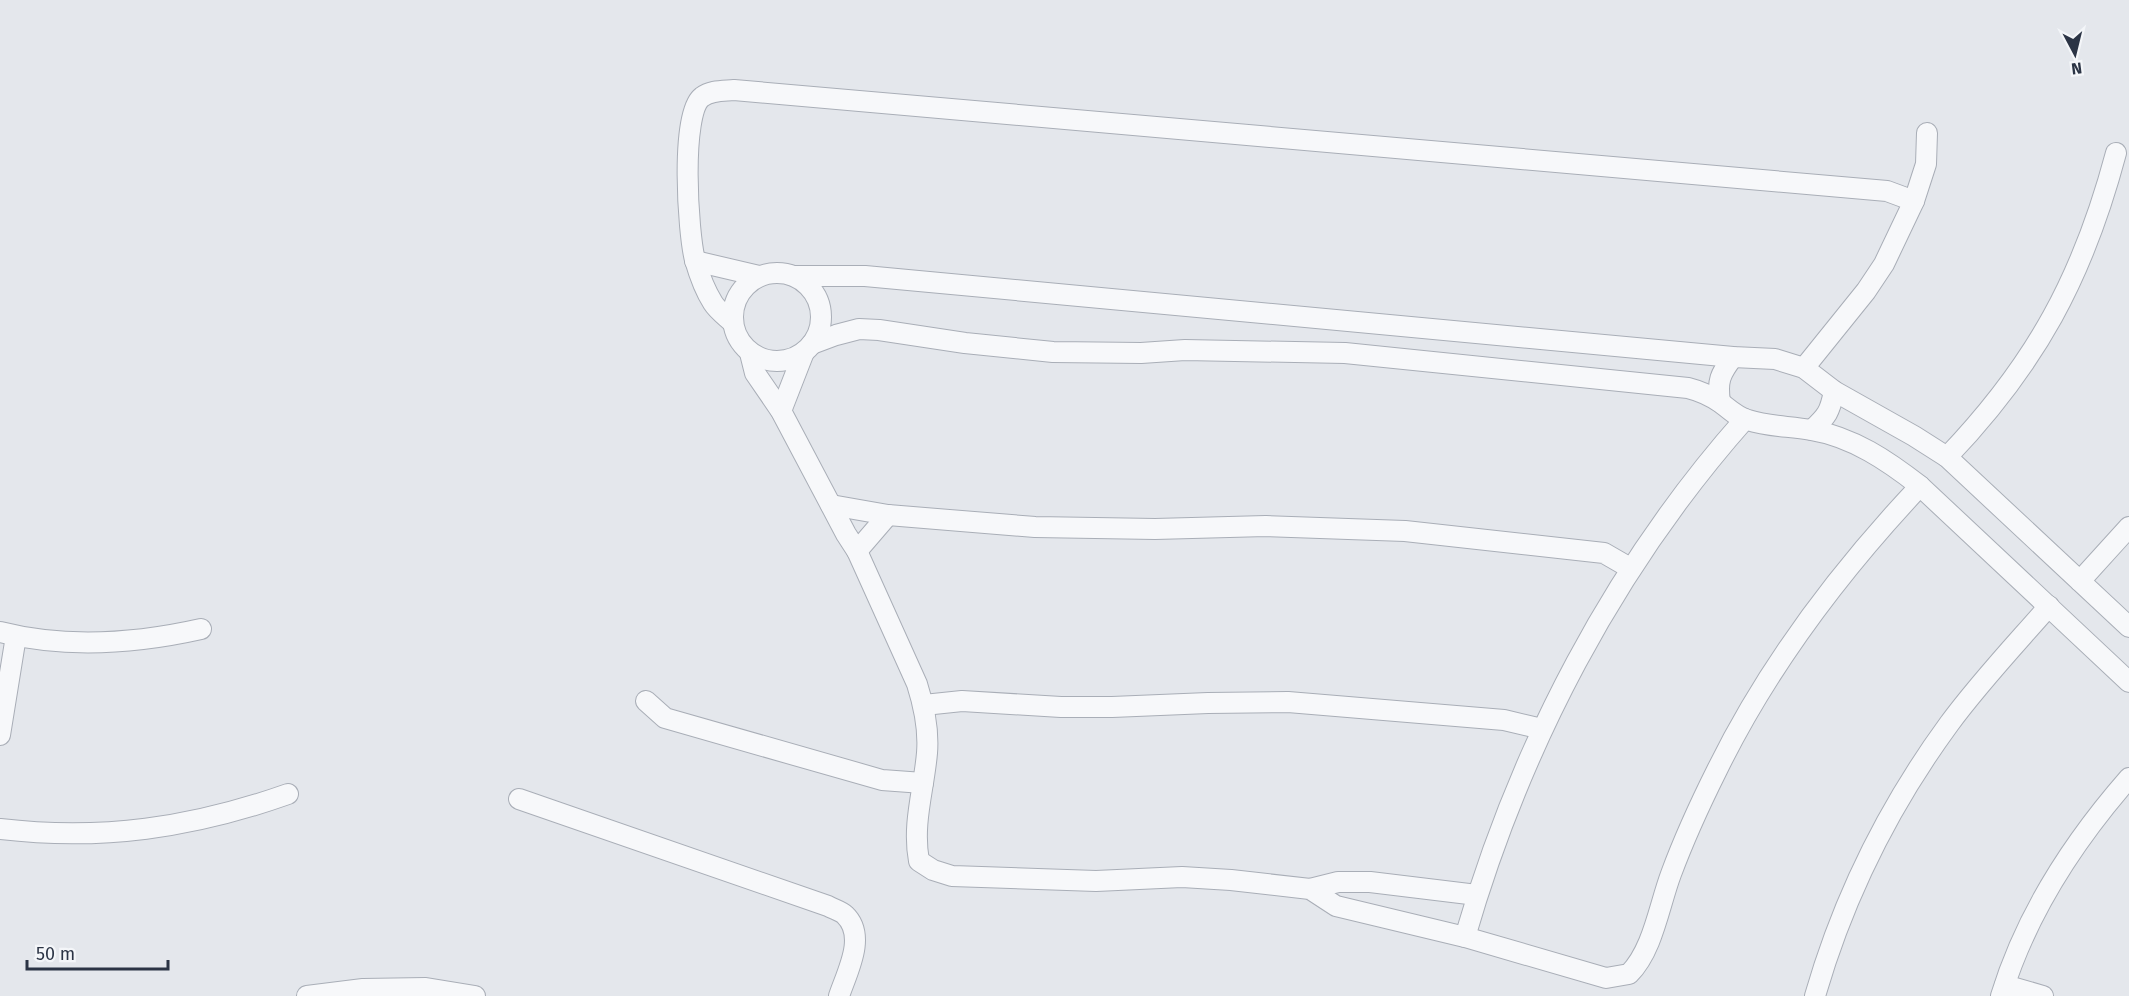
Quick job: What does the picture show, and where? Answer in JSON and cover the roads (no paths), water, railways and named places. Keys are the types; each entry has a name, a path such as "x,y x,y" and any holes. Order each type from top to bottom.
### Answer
{"street":[{"path":"733,323 714,304 695,261 690,231 687,179 694,108 702,97 716,91 734,90 1887,191 1914,201"},
{"path":"1804,369 1866,291 1884,264 1914,201 1926,164 1928,133"},
{"path":"1947,457 1984,417 2017,375 2055,313 2092,235 2116,153"},
{"path":"695,261 759,276 782,273 794,276 865,276 1732,357 1775,359 1804,369 1834,392 1947,457 2129,627"},
{"path":"759,276 741,291 733,312 736,334 750,353 755,373 781,411 858,551 924,705 927,751 917,814 916,845 919,861 933,870 952,876 1052,881 1191,878 1310,889 1338,882 1370,882 1477,894"},
{"path":"781,411 821,322 818,300 812,290 794,276"},
{"path":"750,353 760,358 783,361 794,358 836,334 859,329 1053,352 1108,353 1185,350 1345,353 1688,388 1704,393 1745,419 1761,424 1812,430 1859,446 1891,463 1920,486 2129,682"},
{"path":"1720,402 1718,386 1722,372 1732,357"},
{"path":"1812,430 1826,417 1834,392"},
{"path":"1465,937 1477,894 1542,729 1587,640 1630,568 1676,504 1745,419"},
{"path":"1310,889 1336,906 1465,937 1606,978 1629,974 1643,956 1671,874 1717,769 1773,670 1842,577 1920,486"},
{"path":"831,505 888,515 1092,529 1266,526 1406,531 1604,553 1630,568"},
{"path":"858,551 888,515"},
{"path":"2080,581 2129,527"},
{"path":"1815,996 1836,931 1875,843 1899,801 1950,723 2002,657 2049,606"},
{"path":"0,735 8,634 56,641 114,643 172,636 201,629"},
{"path":"646,701 665,717 882,780 922,783"},
{"path":"924,705 962,701 1061,707 1288,702 1504,720 1542,729"},
{"path":"2043,996 2003,991 2017,950 2054,880 2101,810 2129,778"},
{"path":"0,829 70,835 144,830 217,816 288,794"},
{"path":"519,799 828,906 844,915 854,929 855,947 839,996"},
{"path":"307,996 363,989 426,988 475,996"}]}
